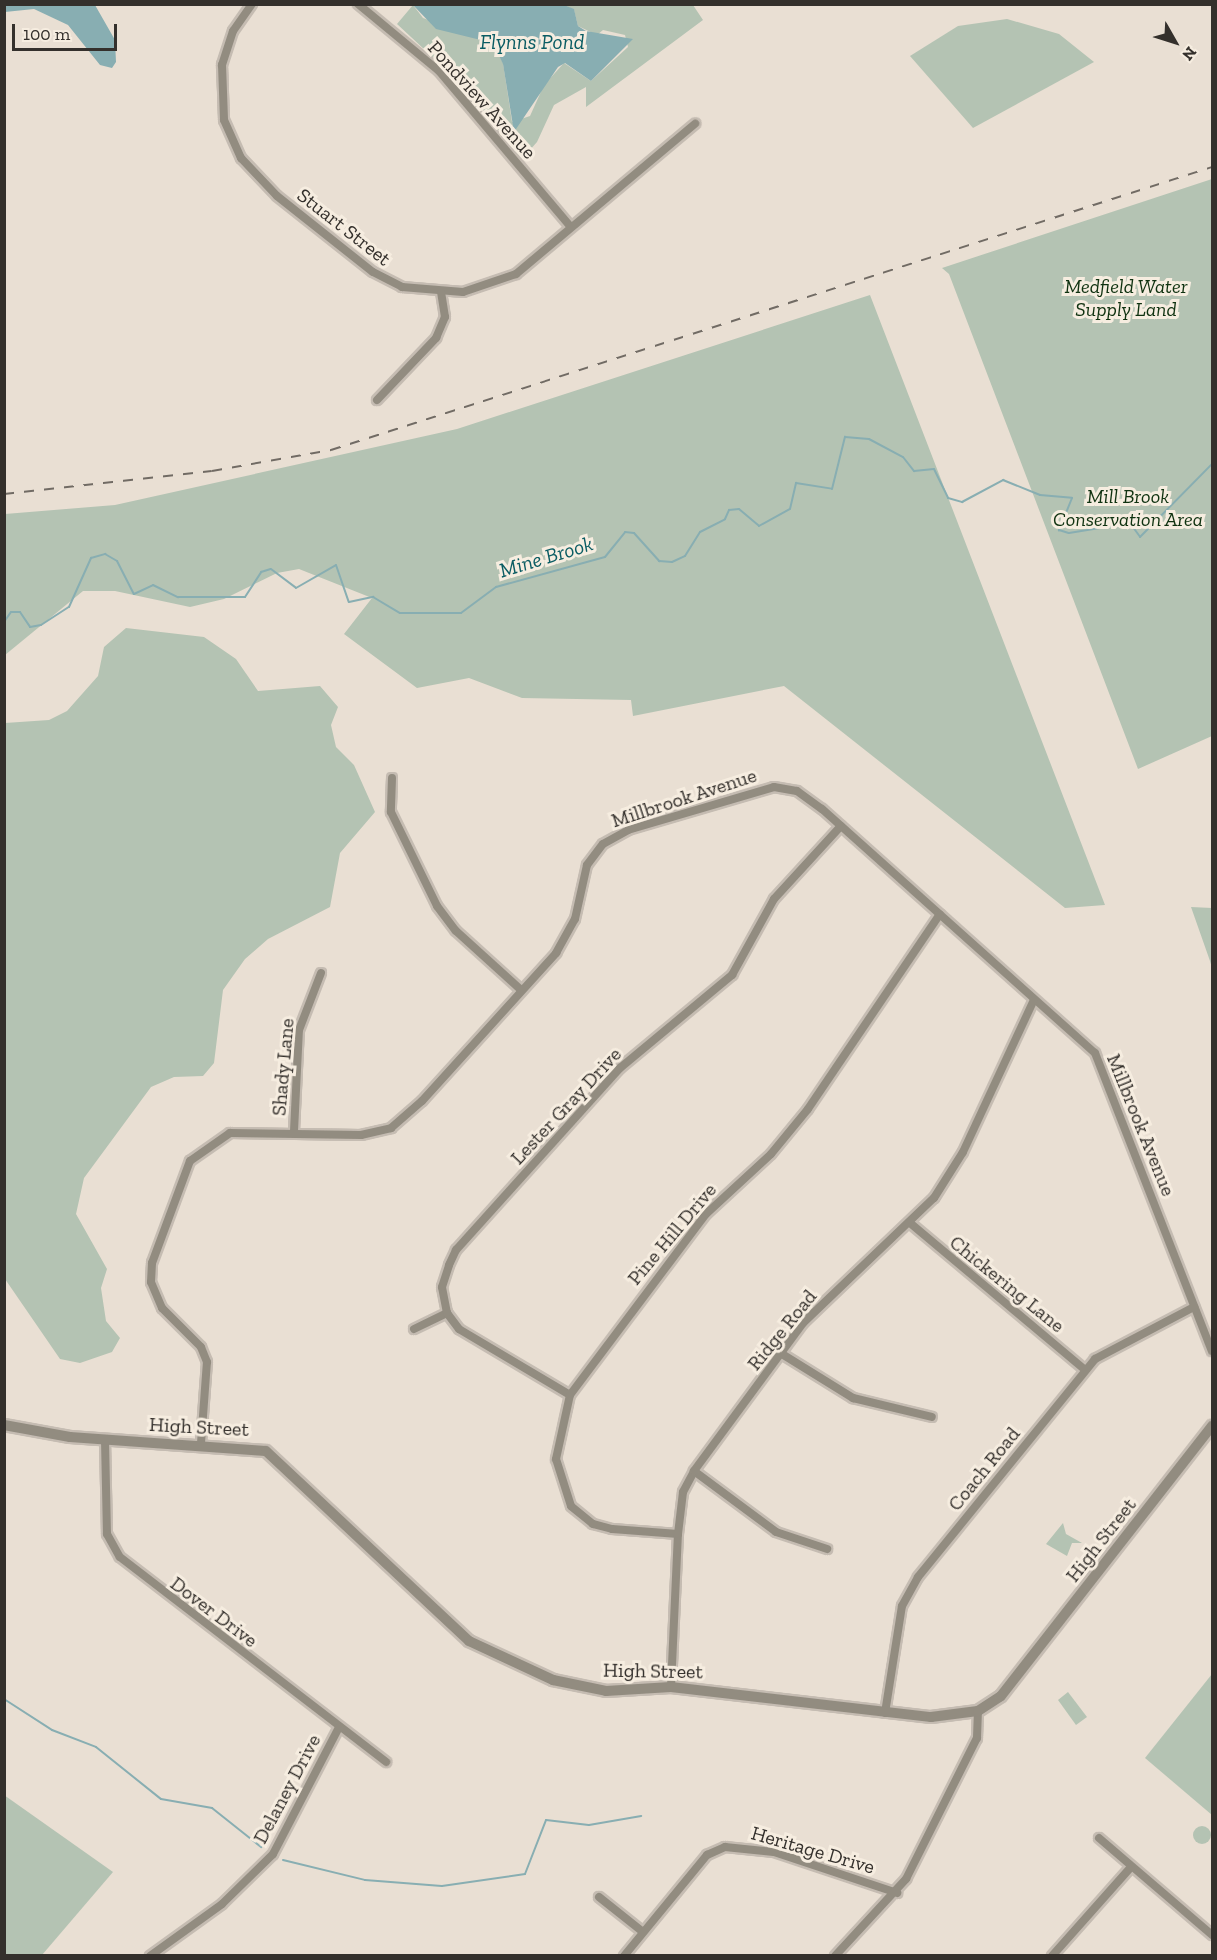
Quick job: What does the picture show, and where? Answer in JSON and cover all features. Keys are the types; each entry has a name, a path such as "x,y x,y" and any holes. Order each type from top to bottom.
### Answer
{"street":[{"name":"Stuart Street","path":"252,4 226,49 221,83 224,120 246,166 387,281 441,293 474,290 516,274 695,124"},
{"name":"Pondview Avenue","path":"358,4 439,71 571,227"},
{"path":"377,400 436,338 445,317 441,293"},
{"path":"392,778 391,812 437,906 456,931 521,990"},
{"name":"Millbrook Avenue","path":"201,1443 207,1362 154,1295 152,1263 183,1175 201,1150 230,1133 294,1131 361,1135 391,1128 422,1101 568,937 587,866 614,836 774,787 802,794 841,826 940,914 1033,1002 1095,1053 1212,1350"},
{"name":"Lester Gray Drive","path":"447,1313 442,1287 456,1250 620,1068 732,975 774,899 841,826"},
{"name":"Pine Hill Drive","path":"678,1534 612,1529 593,1524 571,1506 556,1460 570,1395 705,1214 765,1160 808,1109 940,914"},
{"name":"Shady Lane","path":"294,1131 299,1030 321,973"},
{"name":"Ridge Road","path":"671,1687 678,1534 684,1492 694,1471 782,1354 847,1279 910,1223 954,1168 1033,1002"},
{"name":"Chickering Lane","path":"910,1223 1085,1370"},
{"name":"Coach Road","path":"885,1713 892,1652 910,1590 1085,1370 1109,1349 1194,1307"},
{"path":"414,1329 447,1313 472,1338 570,1395"},
{"path":"782,1354 853,1398 932,1417"},
{"name":"High Street","path":"4,1425 105,1440 201,1443 256,1448 273,1455 455,1629 502,1659 553,1680 606,1690 671,1687 931,1717 978,1712 1001,1696 1212,1426"},
{"name":"Dover Drive","path":"105,1440 107,1534 120,1557 386,1762"},
{"path":"694,1471 776,1532 827,1549"},
{"path":"835,1956 897,1893 977,1738 978,1712"},
{"name":"Delaney Drive","path":"150,1956 222,1904 273,1854 339,1727"},
{"path":"1099,1838 1130,1868 1212,1935"},
{"name":"Heritage Drive","path":"624,1956 707,1855 735,1845 774,1852 897,1893"},
{"path":"1052,1956 1130,1868"},
{"path":"600,1897 643,1932"}],"green space":[{"path":"413,5 423,18 493,43 503,63 512,122 530,116 544,85 564,63 591,81 628,47 625,35 603,30 597,35 578,26 574,10 564,5 693,5 703,20 586,107 586,87 554,105 537,142 521,160 468,90 397,24"},
{"path":"1007,19 1059,34 1094,62 973,128 910,56 958,26"},
{"name":"Mill Brook Conservation Area","path":"1212,179 1212,736 1138,769 949,274 942,268"},
{"path":"870,295 1105,905 1065,908 784,686 633,716 631,700 522,698 469,678 417,688 344,634 372,598 299,569 277,573 224,599 190,607 115,591 83,591 5,655 5,514 115,505 457,429"},
{"path":"126,628 204,637 236,659 258,691 320,686 338,707 331,725 336,747 354,765 375,812 340,853 330,907 268,939 245,959 223,990 214,1063 203,1076 174,1077 151,1087 84,1178 76,1214 107,1269 101,1288 106,1321 120,1338 112,1352 80,1363 60,1359 5,1279 5,723 49,720 67,711 98,676 104,647"},
{"path":"1191,907 1212,908 1212,968 1210,961"},
{"path":"1063,1523 1066,1534 1082,1543 1072,1543 1067,1556 1046,1544"},
{"path":"1212,1674 1212,1815 1145,1758"},
{"path":"1068,1692 1087,1717 1076,1725 1058,1700"},
{"path":"4,1795 113,1872 42,1955 5,1955"},
{"path":"1202,1826 1208,1829 1211,1835 1208,1841 1202,1844 1196,1841 1193,1835 1196,1829"}],"water":[{"path":"4,5 95,5 115,40 116,62 112,68 100,65 68,25 34,9 5,12"},
{"name":"Flynns Pond","path":"413,5 564,5 574,9 578,26 586,31 633,39 591,81 565,63 558,67 514,132 503,64 493,43 436,29"}],"waterway":[{"name":"Mine Brook","path":"4,622 11,612 20,612 30,627 41,625 69,607 91,558 105,554 117,561 134,594 153,585 178,597 245,597 261,572 271,569 296,588 336,565 349,602 373,597 400,613 461,613 496,587 605,557 625,532 634,533 659,561 672,562 685,556 700,532 725,519 729,510 739,509 759,526 790,509 796,483 832,489 845,437 869,439 903,457 914,471 934,469 948,498 962,502 1003,480 1040,495 1072,498 1059,530 1069,533 1130,523 1140,537 1212,464"},
{"path":"4,1699 52,1730 96,1747 161,1799 212,1808 261,1847"},
{"path":"283,1860 365,1880 442,1886 525,1874 546,1820 589,1825 641,1816"}],"railway":[{"path":"4,494 212,471 331,450 1212,167"}],"park label":[{"name":"Medfield Water Supply Land","path":"1126,298"}]}
